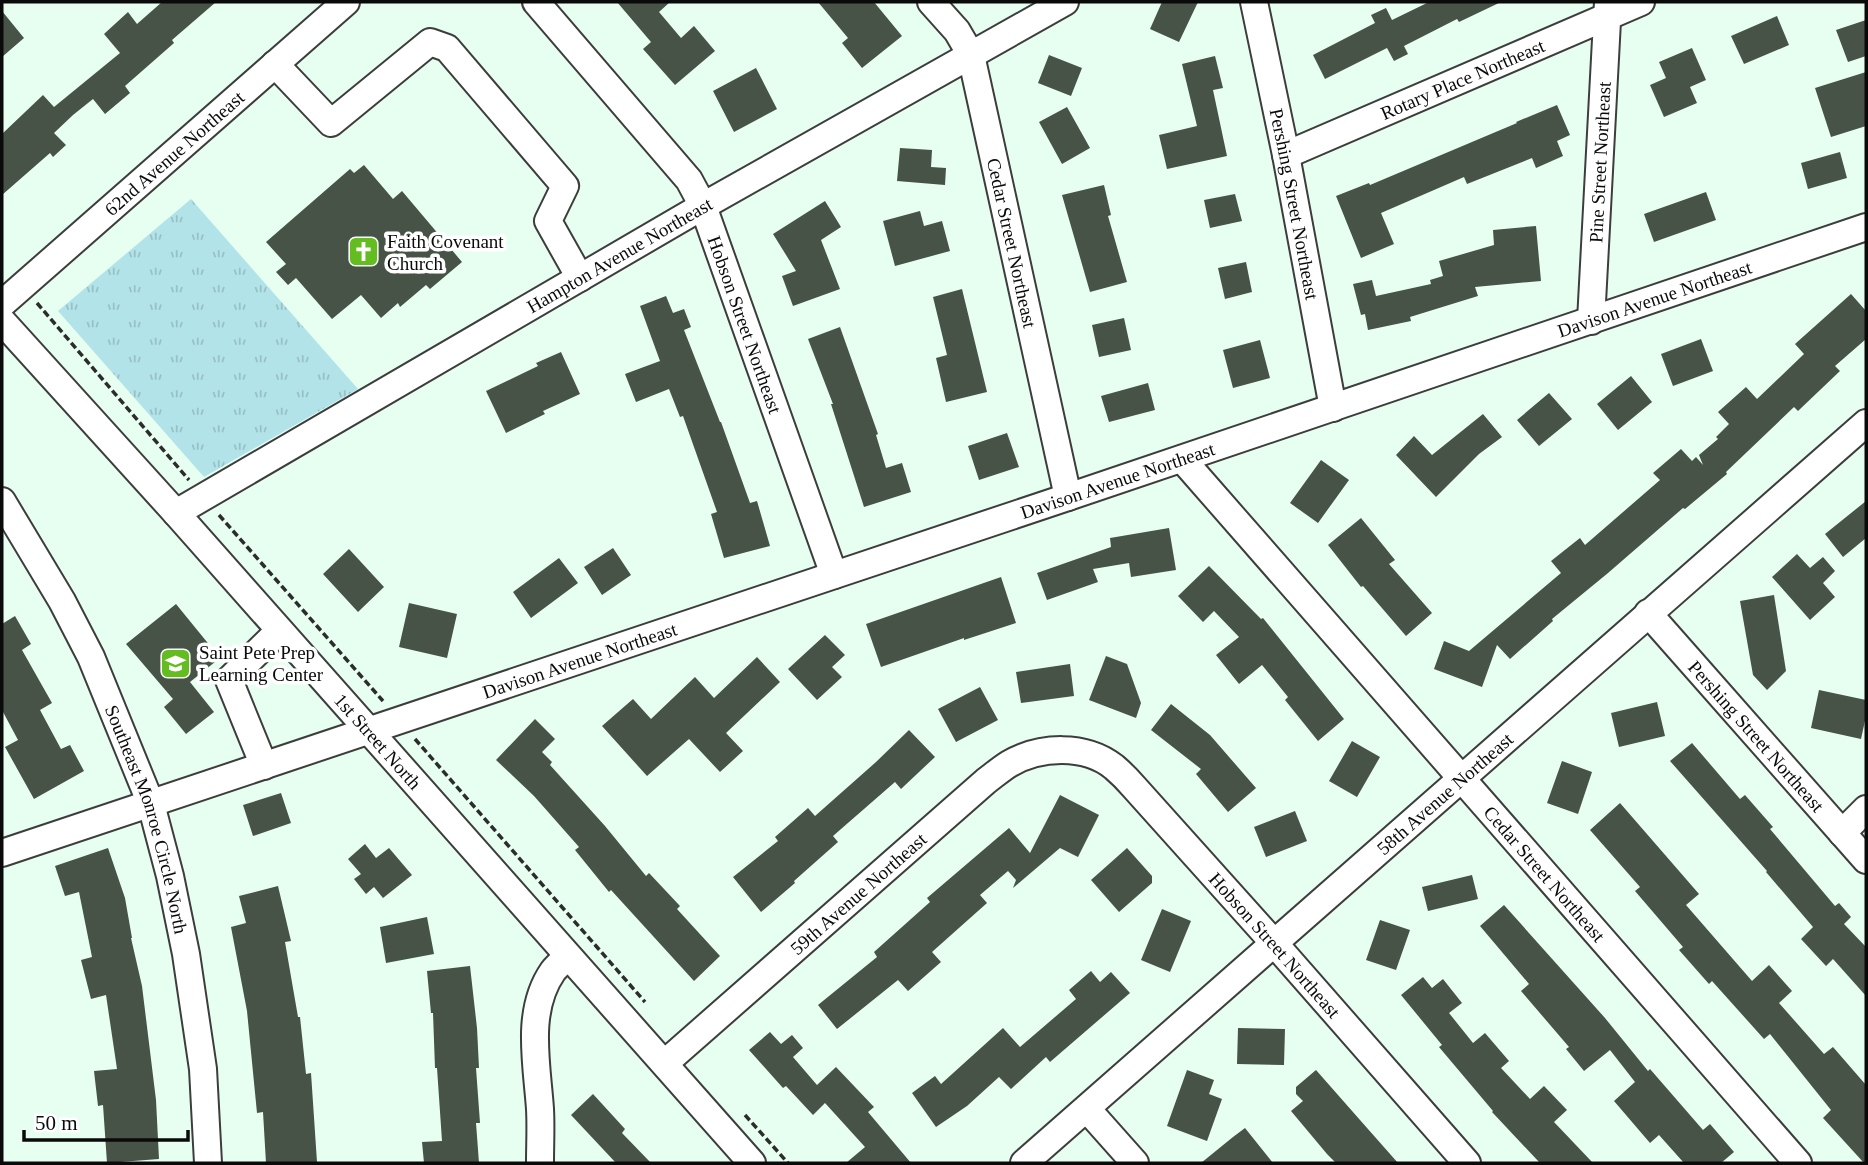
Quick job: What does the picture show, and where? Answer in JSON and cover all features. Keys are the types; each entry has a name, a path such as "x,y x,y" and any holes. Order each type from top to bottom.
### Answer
{"street":[{"name":"62nd Avenue Northeast","path":"2,304 346,2"},
{"name":"Hobson Street Northeast","path":"536,2 689,180 703,206 834,575"},
{"name":"Cedar Street Northeast","path":"931,2 957,31 971,55 1068,498"},
{"name":"Hampton Avenue Northeast","path":"176,513 703,206 1065,2"},
{"name":"Pershing Street Northeast","path":"1254,2 1286,155 1333,408"},
{"name":"Rotary Place Northeast","path":"1286,155 1607,9 1642,2"},
{"name":"Pine Street Northeast","path":"1591,321 1607,9"},
{"path":"275,64 331,123 430,42 447,48 565,186 548,221 580,278"},
{"name":"Davison Avenue Northeast","path":"2,853 1068,498 1866,227"},
{"name":"1st Street North","path":"2,321 176,513 752,1163"},
{"name":"58th Avenue Northeast","path":"1024,1163 1866,423"},
{"name":"Cedar Street Northeast","path":"1182,459 1798,1163"},
{"name":"Southeast Monroe Circle North","path":"2,501 62,601 91,657 150,804 170,876 186,954 203,1069 208,1163"},
{"name":"Pershing Street Northeast","path":"1648,613 1866,860"},
{"path":"264,766 229,680 279,631"},
{"name":"Hobson Street Northeast","path":"1065,749 1092,755 1114,766 1274,943 1466,1163"},
{"name":"59th Avenue Northeast","path":"665,1063 986,780 1010,763 1037,753 1065,749"},
{"path":"1842,833 1866,809"},
{"path":"540,1163 535,1021 542,990 553,970 568,956"},
{"path":"1087,1109 1135,1163"}],"green space":[{"path":"191,199 358,389 204,477 58,311"}],"building":[{"path":"162,2 216,2 125,86 130,93 105,114 93,99 73,115 54,133 66,145 53,157 50,153 2,195 2,134 43,95 54,107 120,53 104,34 128,12 137,24"},
{"path":"617,2 670,2 659,12 681,38 694,26 715,51 675,85 643,49 651,42"},
{"path":"818,2 874,2 902,36 862,68 842,43 848,38"},
{"path":"1162,2 1198,2 1179,42 1150,29"},
{"path":"1429,2 1501,2 1459,22 1457,19 1404,46 1408,54 1394,61 1387,48 1325,79 1313,55 1375,23 1371,15 1386,8 1392,20"},
{"path":"2,11 24,38 2,57"},
{"path":"1777,16 1789,45 1744,64 1731,36"},
{"path":"1866,20 1866,56 1848,62 1836,30"},
{"path":"1692,48 1706,80 1690,87 1697,103 1664,117 1650,85 1666,78 1659,62"},
{"path":"1049,55 1082,68 1071,96 1038,83"},
{"path":"1215,56 1223,88 1213,90 1227,156 1167,169 1159,135 1197,126 1182,64"},
{"path":"756,68 777,109 734,132 713,91"},
{"path":"1866,72 1866,126 1831,137 1815,88"},
{"path":"1557,105 1570,135 1557,141 1563,156 1536,168 1532,158 1467,184 1464,177 1381,213 1394,244 1361,258 1336,196 1369,183 1370,185"},
{"path":"1067,107 1090,148 1062,164 1039,122"},
{"path":"900,148 932,150 931,167 946,168 945,185 897,181"},
{"path":"1840,152 1847,178 1808,189 1801,163"},
{"name":"Faith Covenant Church","path":"364,165 393,199 402,191 462,262 430,289 426,285 400,307 398,303 381,318 361,295 332,319 296,278 288,285 276,272 286,264 266,242 350,169 354,173"},
{"path":"1104,185 1111,215 1108,216 1127,282 1090,292 1062,195"},
{"path":"1706,192 1716,220 1654,242 1644,214"},
{"path":"1235,194 1242,221 1210,228 1204,200"},
{"path":"825,201 841,227 821,240 840,289 793,306 782,276 796,271 773,234"},
{"path":"920,211 924,226 942,221 950,251 895,266 883,221"},
{"path":"1536,226 1541,281 1475,287 1478,296 1410,317 1411,321 1368,330 1365,314 1361,315 1353,284 1372,280 1376,296 1431,284 1430,280 1443,276 1439,261 1494,245 1493,230"},
{"path":"1246,262 1252,292 1225,299 1218,268"},
{"path":"962,289 987,392 946,402 936,358 947,355 933,297"},
{"path":"1851,294 1866,311 1866,339 1835,366 1840,371 1798,411 1794,407 1726,472 1727,474 1552,619 1553,621 1510,659 1497,645 1482,687 1434,669 1444,641 1469,651 1561,573 1551,561 1580,538 1585,545 1660,480 1653,473 1681,449 1692,461 1696,457 1703,465 1699,455 1718,439 1716,437 1729,424 1718,412 1746,387 1757,399 1804,354 1795,344"},
{"path":"666,296 673,313 684,309 691,327 684,330 750,503 757,501 770,546 724,558 711,514 717,512 683,416 680,417 669,389 636,402 625,374 660,361 640,306"},
{"path":"1124,318 1131,350 1099,357 1092,325"},
{"path":"840,327 878,434 876,435 886,468 902,463 911,492 864,507 833,404 808,339"},
{"path":"1701,339 1713,371 1673,386 1661,354"},
{"path":"1260,340 1270,378 1233,388 1223,350"},
{"path":"561,352 580,394 543,411 545,414 506,433 486,391"},
{"path":"1631,376 1652,402 1618,430 1597,404"},
{"path":"1148,383 1155,410 1109,422 1101,396"},
{"path":"1549,393 1572,419 1539,446 1517,420"},
{"path":"1483,414 1502,437 1479,454 1436,497 1396,455 1414,436 1432,455"},
{"path":"1007,433 1019,467 979,480 968,446"},
{"path":"1321,460 1349,480 1318,523 1290,503"},
{"path":"1866,501 1866,538 1843,557 1825,534"},
{"path":"1361,518 1395,560 1389,564 1432,613 1406,636 1363,586 1361,587 1328,545"},
{"path":"1169,528 1176,570 1131,577 1129,563 1093,569 1098,582 1047,600 1037,573 1111,547 1110,538"},
{"path":"613,548 631,575 602,595 584,567"},
{"path":"349,549 384,587 358,612 323,574"},
{"path":"1797,554 1810,568 1823,557 1835,571 1823,583 1835,597 1810,620 1772,577"},
{"path":"559,558 578,583 531,618 513,592"},
{"path":"1209,566 1261,619 1263,618 1344,719 1318,741 1285,700 1288,697 1262,665 1239,684 1216,655 1239,637 1214,611 1203,622 1178,596"},
{"path":"1001,577 1016,623 881,667 866,624"},
{"path":"1774,595 1786,671 1767,690 1753,675 1740,601"},
{"path":"409,603 457,614 447,658 399,647"},
{"path":"176,604 220,658 190,682 214,712 186,734 164,707 173,699 126,644"},
{"path":"15,616 31,644 22,650 52,703 40,710 61,749 70,745 84,771 34,799 5,747 18,740 2,710 2,624"},
{"path":"825,635 845,655 832,667 842,677 817,700 788,669"},
{"path":"1106,656 1127,664 1141,703 1136,718 1089,700"},
{"path":"757,657 780,682 726,733 743,751 720,772 689,739 647,776 602,726 633,699 651,719 695,677 714,698"},
{"path":"1070,664 1074,696 1021,703 1016,672"},
{"path":"980,687 998,720 956,742 938,709"},
{"path":"1819,690 1866,700 1861,739 1811,728"},
{"path":"1657,702 1665,736 1619,747 1611,713"},
{"path":"1171,704 1210,735 1256,788 1228,812 1196,774 1201,769 1151,730"},
{"path":"535,719 555,739 542,752 552,762 550,765 646,876 649,873 680,906 677,909 720,956 694,981 611,890 609,892 575,850 579,847 534,796 496,760"},
{"path":"909,730 935,757 901,789 895,782 833,836 838,842 761,912 733,877 778,841 775,837 808,808 815,816"},
{"path":"1352,741 1380,757 1357,797 1329,781"},
{"path":"1692,743 1740,799 1745,795 1835,906 1839,903 1851,917 1844,924 1866,947 1866,996 1833,959 1826,966 1801,939 1813,927 1670,761"},
{"path":"1562,761 1592,772 1578,814 1547,803"},
{"path":"281,793 291,823 253,836 243,805"},
{"path":"1060,795 1099,815 1078,857 1060,848 1013,888 1016,880 1008,871 980,895 987,903 932,952 941,962 908,991 898,980 837,1029 818,1005 877,957 874,952 930,902 927,898 1009,828 1030,853"},
{"path":"1620,803 1699,894 1686,905 1752,981 1769,965 1792,991 1779,1003 1824,1054 1833,1047 1866,1085 1866,1163 1823,1118 1831,1110 1770,1034 1764,1039 1712,981 1709,984 1679,950 1683,947 1635,891 1640,887 1590,830"},
{"path":"1295,811 1307,841 1266,857 1254,827"},
{"path":"365,844 376,858 389,848 412,875 383,898 374,887 366,894 354,879 361,874 348,859"},
{"path":"108,848 125,898 142,986 156,1100 159,1159 107,1163 103,1105 98,1106 94,1071 117,1069 106,995 91,999 81,960 92,957 79,892 65,896 55,866"},
{"path":"1127,848 1152,876 1152,883 1119,912 1091,880"},
{"path":"1472,875 1478,899 1428,911 1422,887"},
{"path":"278,886 291,941 285,942 300,1017 306,1074 311,1073 317,1162 266,1163 263,1112 257,1113 247,1011 231,927 246,923 239,896"},
{"path":"1504,905 1605,1018 1648,1071 1650,1069 1703,1130 1710,1124 1734,1152 1721,1163 1684,1163 1659,1135 1650,1143 1614,1101 1635,1082 1610,1050 1584,1071 1566,1049 1569,1047 1521,991 1529,984 1480,926"},
{"path":"1162,909 1191,921 1170,972 1141,960"},
{"path":"427,917 434,954 386,963 380,927"},
{"path":"1380,920 1410,930 1396,970 1366,960"},
{"path":"470,966 479,1068 476,1068 480,1123 476,1123 479,1163 424,1163 422,1142 442,1141 433,1013 427,971"},
{"path":"1091,971 1100,982 1111,972 1130,993 1050,1062 1046,1057 1011,1089 999,1077 967,1106 936,1127 912,1093 935,1076 941,1084 1003,1028 1020,1047 1076,999 1069,990"},
{"path":"1423,977 1432,988 1443,979 1462,1003 1449,1013 1473,1043 1485,1033 1509,1061 1501,1068 1530,1099 1544,1086 1567,1110 1554,1122 1593,1163 1540,1163 1492,1112 1401,995"},
{"path":"1238,1028 1285,1029 1284,1065 1237,1064"},
{"path":"770,1032 781,1044 792,1035 803,1048 793,1057 817,1085 836,1067 874,1107 868,1112 911,1163 846,1163 865,1147 825,1103 813,1115 786,1086 783,1088 749,1050"},
{"path":"1187,1070 1214,1080 1209,1094 1222,1099 1207,1141 1167,1126"},
{"path":"1316,1070 1398,1163 1336,1163 1327,1154 1291,1111 1303,1101 1296,1094 1296,1087"},
{"path":"593,1094 625,1129 622,1133 651,1163 616,1163 571,1115"},
{"path":"1245,1128 1273,1163 1201,1163 1233,1137"}],"place":[{"name":"Faith Covenant Church","path":"364,252"},
{"name":"Saint Pete Prep Learning Center","path":"176,663"}]}
